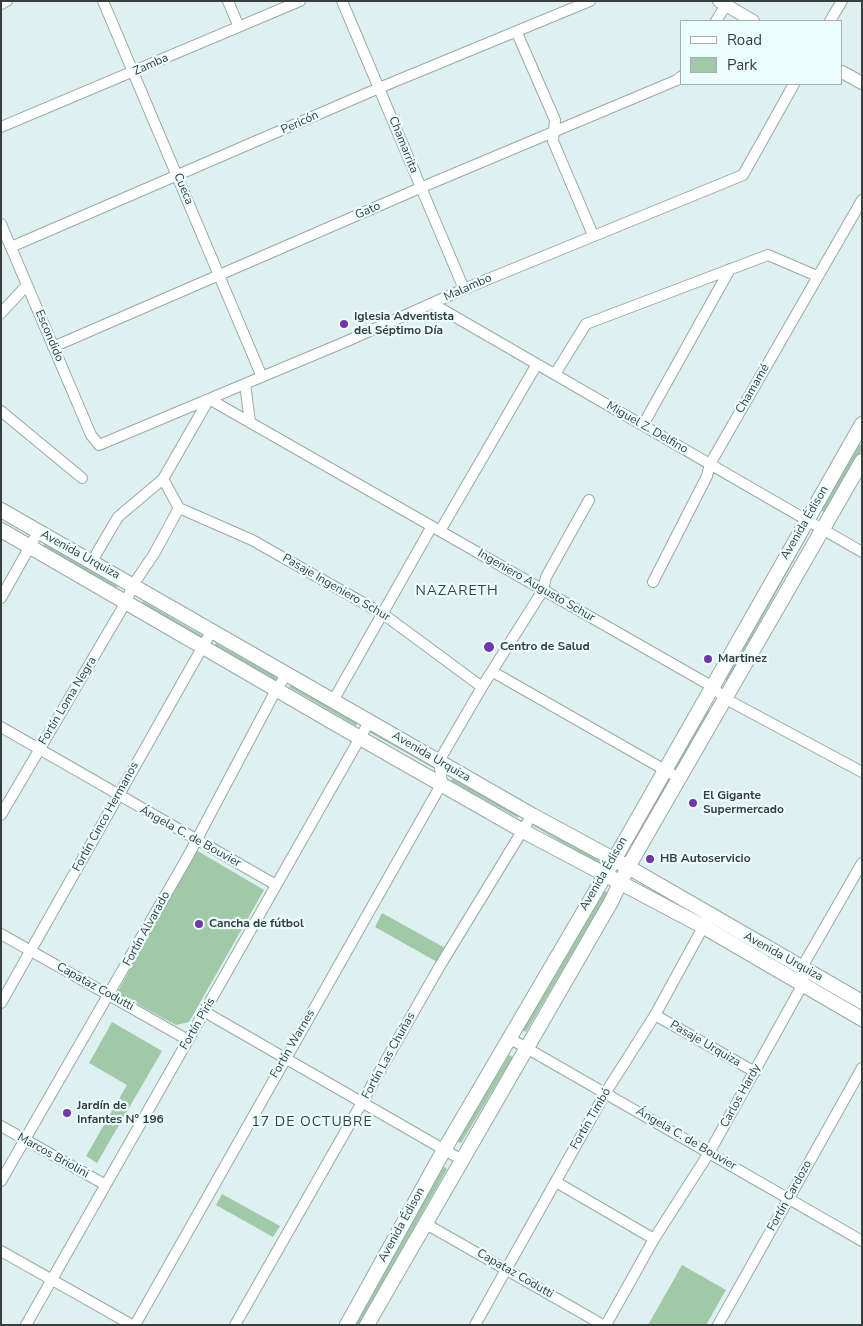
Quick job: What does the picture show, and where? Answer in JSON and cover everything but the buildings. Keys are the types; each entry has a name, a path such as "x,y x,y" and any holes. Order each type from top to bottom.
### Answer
{"main road":[{"name":"Avenida Édison","path":"347,1325 444,1150 614,860 861,426"},
{"name":"Avenida Édison","path":"367,1325 621,884 628,867 724,698 821,529 862,462"},
{"name":"Avenida Urquiza","path":"1,510 532,815 628,867 706,921 803,984 862,1019"},
{"name":"Avenida Urquiza","path":"1,530 276,690 604,875 802,967 862,1002"}],"street":[{"path":"1,4 7,1"},
{"name":"Cueca","path":"103,1 262,377"},
{"path":"228,1 238,26"},
{"name":"Zamba","path":"1,127 300,1"},
{"name":"Chamarrita","path":"342,1 464,289"},
{"name":"Pericón","path":"11,247 177,177 379,88 517,33 590,1"},
{"path":"831,20 842,1"},
{"path":"716,20 722,3 752,20"},
{"path":"517,33 555,120 553,141 592,235"},
{"path":"843,73 862,83"},
{"name":"Gato","path":"53,347 680,78"},
{"name":"Malambo","path":"99,446 592,235 743,175 793,85"},
{"name":"Chamamé","path":"653,582 707,476 710,464 862,200"},
{"name":"Escondido","path":"1,224 91,436 99,446"},
{"path":"555,374 586,324 730,269 768,255 817,276"},
{"path":"643,425 730,269"},
{"path":"1,313 27,286"},
{"name":"Miguel Z. Delfino","path":"433,304 862,552"},
{"path":"333,701 383,614 537,364"},
{"path":"245,384 250,422"},
{"path":"92,561 118,517 163,479 209,399"},
{"name":"Ingeniero Augusto Schur","path":"209,399 713,687 724,698 862,772"},
{"path":"1,411 82,478"},
{"path":"163,479 179,508"},
{"path":"442,783 439,761 482,687 543,590 546,577 589,500"},
{"name":"Fortín Loma Negra","path":"1,815 179,508"},
{"name":"Pasaje Ingeniero Schur","path":"179,508 252,540 383,614 482,687"},
{"path":"1,598 38,532"},
{"name":"Fortín Cinco Hermanos","path":"1,1002 211,632"},
{"path":"493,672 679,778"},
{"name":"Fortín Alvarado","path":"1,1181 109,995 196,840 276,690 287,674"},
{"name":"Fortín Piris","path":"26,1325 104,1184 205,1012 369,722"},
{"name":"Ángela C. de Bouvier","path":"1,728 276,885"},
{"name":"Fortín Warnes","path":"133,1325 442,783"},
{"name":"Fortín Las Chuñas","path":"235,1325 444,958 532,815"},
{"path":"803,984 802,967 862,863"},
{"name":"Fortín Timbó","path":"474,1325 606,1092 655,1015 706,921"},
{"name":"Capataz Codutti","path":"1,934 188,1040"},
{"name":"Carlos Hardy","path":"604,1325 654,1239 709,1153 803,984"},
{"path":"205,1012 462,1160"},
{"name":"Pasaje Urquiza","path":"655,1015 754,1072"},
{"name":"Ángela C. de Bouvier","path":"509,1038 606,1092 862,1241"},
{"name":"Fortín Cardozo","path":"718,1325 862,1068"},
{"name":"Marcos Briolini","path":"1,1126 104,1184"},
{"path":"556,1182 654,1239"},
{"name":"Capataz Codutti","path":"426,1224 604,1325"},
{"path":"1,1251 133,1325"}],"green space":[{"path":"858,444 862,446 862,450 824,512 819,509"},
{"path":"804,535 807,537 727,681 724,679"},
{"path":"45,543 118,586 116,589 43,546"},
{"path":"143,601 203,636 202,638 142,603"},
{"path":"216,643 277,677 275,680 214,646"},
{"path":"291,684 358,723 356,726 289,687"},
{"path":"706,710 710,712 677,769 674,767"},
{"path":"370,729 435,765 433,768 369,732"},
{"path":"453,777 519,815 518,818 451,781"},
{"path":"666,780 670,782 627,856 623,853"},
{"path":"533,822 607,865 605,868 532,825"},
{"path":"196,850 264,890 189,1022 176,1025 117,993"},
{"path":"603,890 608,893 526,1032 522,1030"},
{"path":"382,913 447,949 439,963 375,927"},
{"path":"112,1022 162,1051 97,1163 86,1156 127,1085 89,1063"},
{"path":"509,1055 513,1057 461,1143 457,1141"},
{"path":"443,1166 447,1169 359,1325 353,1325"},
{"path":"222,1194 280,1226 273,1237 216,1205"},
{"path":"682,1265 726,1290 706,1325 648,1325"}],"place":[{"name":"Iglesia Adventista del Séptimo Día","path":"344,324"},
{"name":"Centro de Salud","path":"489,647"},
{"name":"Martinez","path":"708,659"},
{"name":"El Gigante Supermercado","path":"693,803"},
{"name":"HB Autoservicio","path":"650,859"},
{"name":"Cancha de fútbol","path":"199,924"},
{"name":"Jardín de Infantes N° 196","path":"67,1113"}],"district":[{"name":"NAZARETH","path":"457,592"},
{"name":"17 DE OCTUBRE","path":"312,1123"}]}
